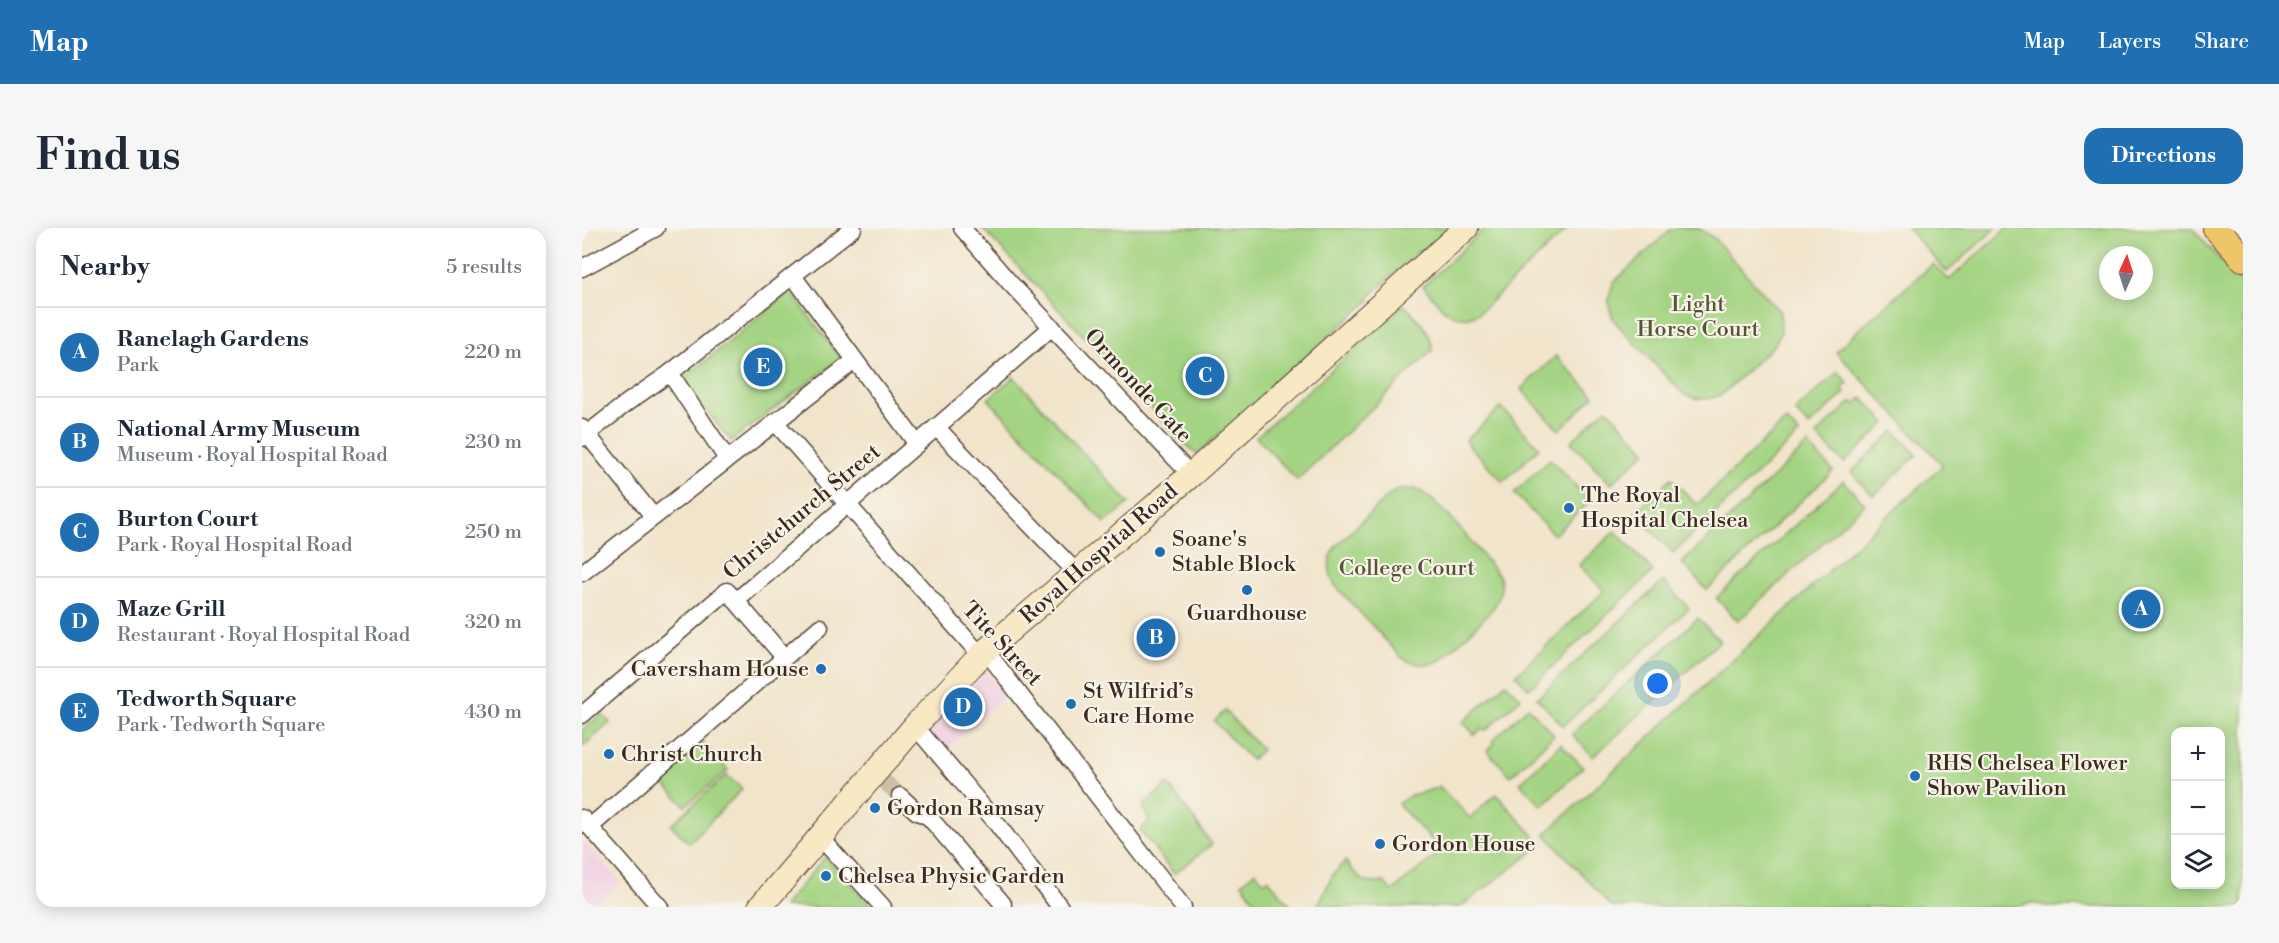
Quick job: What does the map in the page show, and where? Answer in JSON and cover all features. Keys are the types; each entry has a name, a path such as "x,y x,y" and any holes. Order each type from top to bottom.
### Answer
{"main road":[{"name":"Royal Hospital Road","path":"760,907 820,837 879,777 915,726 983,653 1191,475 1466,228"},
{"path":"2216,228 2243,258"}],"street":[{"path":"582,268 657,228"},
{"path":"653,516 584,433 670,373 853,228"},
{"name":"Ormonde Gate","path":"962,228 1191,475"},
{"path":"793,276 917,444"},
{"name":"Christchurch Street","path":"582,715 727,591 736,601 1052,327"},
{"path":"582,573 854,361"},
{"path":"670,373 727,459"},
{"name":"Tite Street","path":"775,422 975,649 983,653 999,668 1183,907"},
{"path":"936,427 1077,573"},
{"path":"736,601 784,657"},
{"path":"660,907 586,823 820,627"},
{"path":"915,726 994,820 1060,907"},
{"path":"900,796 916,811 929,817 1003,904"},
{"path":"820,837 884,907"}],"shaded area":[{"path":"985,670 1006,696 942,753 924,733"},
{"path":"582,841 621,881 595,907 582,907"}],"green space":[{"path":"982,228 1449,228 1425,250 1420,250 1370,296 1370,300 1197,454"},
{"path":"1485,228 1568,228 1479,313 1469,317 1453,316 1441,307 1423,286"},
{"name":"Light Horse Court","path":"1698,228 1714,238 1780,312 1781,331 1775,344 1721,395 1711,398 1696,399 1682,393 1616,323 1610,308 1609,298 1614,282 1670,230"},
{"path":"1907,228 1996,228 1947,272"},
{"path":"2007,228 2192,228 2243,285 2243,907 2053,907 2032,903 2014,907 1612,907 1545,834 1943,465 1836,352 1933,264 1949,280"},
{"path":"788,294 793,295 841,358 731,441 685,384 684,378"},
{"path":"1404,305 1427,332 1432,351 1297,480 1256,437"},
{"path":"1556,356 1594,396 1559,430 1521,389"},
{"path":"1838,372 1848,383 1842,389 1845,393 1809,426 1795,411"},
{"path":"1014,377 1129,503 1105,523 988,399"},
{"path":"1862,398 1886,423 1844,463 1816,435 1852,401 1855,404"},
{"path":"1501,407 1539,448 1503,482 1465,441"},
{"path":"1606,408 1646,451 1611,484 1571,442"},
{"path":"1786,420 1799,434 1673,553 1635,513 1671,478 1697,505"},
{"path":"1894,431 1917,455 1873,496 1851,472"},
{"path":"1808,444 1833,471 1707,590 1682,563"},
{"path":"1550,459 1590,501 1554,535 1514,493"},
{"path":"1843,481 1865,504 1738,621 1716,598"},
{"name":"College Court","path":"1415,489 1436,503 1460,528 1500,577 1501,584 1498,601 1487,615 1440,660 1425,664 1410,662 1401,657 1334,584 1330,570 1331,555 1336,546 1389,495 1397,490"},
{"path":"1615,531 1653,571 1529,689 1516,675 1604,591 1579,565"},
{"path":"1663,581 1689,608 1563,726 1537,698"},
{"path":"1698,618 1720,641 1593,757 1572,734"},
{"path":"1506,683 1521,698 1485,731 1482,729 1475,735 1463,722"},
{"path":"1528,707 1554,735 1511,776 1487,751 1495,743 1493,740"},
{"path":"1225,711 1262,750 1251,760 1214,721"},
{"path":"602,714 610,723 582,747 582,730"},
{"path":"702,742 728,770 685,806 659,779"},
{"path":"1561,744 1583,767 1542,806 1520,783"},
{"path":"726,775 742,789 689,843 671,825"},
{"path":"1168,784 1212,844 1174,874 1140,830 1149,821 1143,805"},
{"path":"1439,786 1470,818 1496,794 1542,845 1460,907 1317,907 1333,875 1345,861 1361,879 1371,883 1384,882 1392,891 1442,851 1398,804 1409,796"},
{"name":"Chelsea Physic Garden","path":"825,857 873,907 783,907"},
{"path":"1255,871 1264,882 1268,879 1292,907 1259,907 1242,883"}],"tunnel":[{"path":"884,781 900,796"}],"place":[{"name":"Tedworth Square","path":"763,367"},
{"name":"Burton Court","path":"1205,376"},
{"name":"The Royal Hospital Chelsea","path":"1569,508"},
{"name":"Soane's Stable Block","path":"1160,552"},
{"name":"Guardhouse","path":"1247,590"},
{"name":"Ranelagh Gardens","path":"2141,609"},
{"name":"National Army Museum","path":"1156,638"},
{"name":"Caversham House","path":"821,669"},
{"name":"St Wilfrid’s Care Home","path":"1071,704"},
{"name":"Maze Grill","path":"963,707"},
{"name":"Christ Church","path":"609,754"},
{"name":"RHS Chelsea Flower Show Pavilion","path":"1915,776"},
{"name":"Gordon Ramsay","path":"875,808"},
{"name":"Gordon House","path":"1380,844"},
{"name":"Chelsea Physic Garden","path":"826,876"}]}
